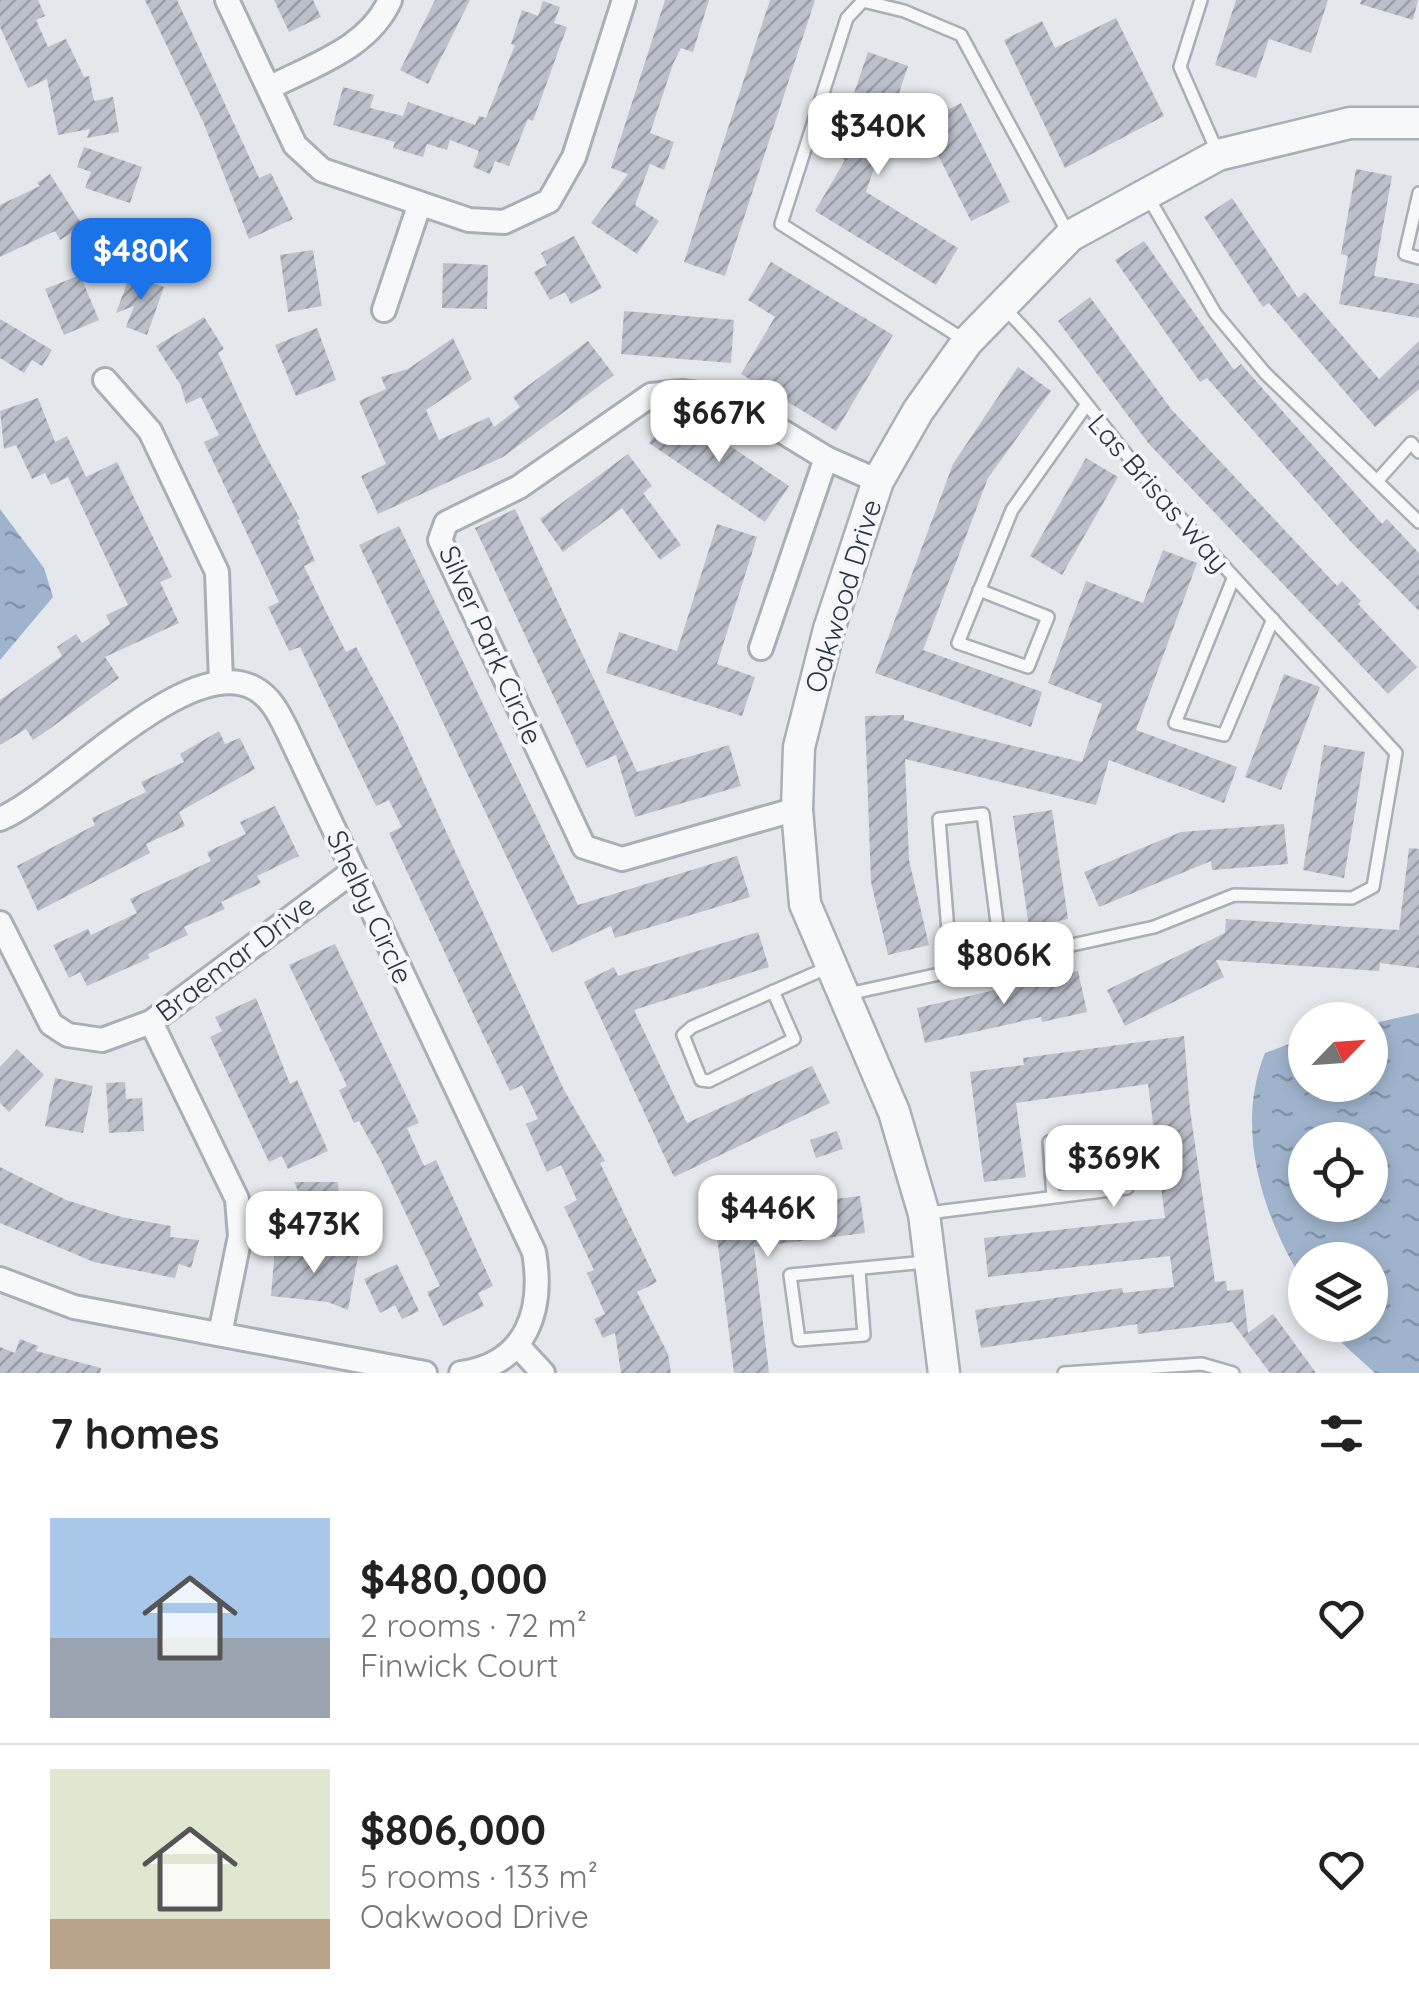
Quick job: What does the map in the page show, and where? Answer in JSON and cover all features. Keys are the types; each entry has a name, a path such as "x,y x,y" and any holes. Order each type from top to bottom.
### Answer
{"street":[{"path":"227,0 296,146 322,170 419,206 469,220 504,222 549,201 574,157 624,0"},
{"path":"269,88 354,44 380,22 390,0"},
{"name":"Oakwood Drive","path":"944,1373 924,1214 894,1112 805,904 797,808 799,747 830,629 878,481 918,412 967,342 1070,236 1218,155 1350,124 1419,123"},
{"path":"384,310 419,206"},
{"path":"0,818 36,799 172,698 221,682 217,572 150,431 105,380"},
{"name":"Silver Park Circle","path":"797,808 622,858 584,847 440,540 446,523 520,487 651,395 682,392 727,398 826,458 878,481"},
{"path":"761,648 826,458"},
{"name":"Shelby Circle","path":"221,682 252,686 275,708 534,1252 538,1305 518,1346"},
{"name":"Braemar Drive","path":"0,924 40,1008 68,1036 102,1040 150,1022 352,872"},
{"path":"150,1022 237,1198 240,1236 220,1334"},
{"path":"0,1279 74,1307 425,1373"},
{"path":"460,1373 494,1363 518,1346 543,1373"}],"lane":[{"path":"1201,0 1180,67 1218,155"},
{"path":"967,342 782,224 847,18 864,2 904,11 962,35 1070,236"},
{"path":"1419,194 1405,254 1419,258"},
{"path":"1147,195 1215,312 1265,373 1419,522"},
{"name":"Las Brisas Way","path":"844,994 1154,927 1234,895 1352,898 1374,887 1396,753 1233,579 1085,407 1048,350 1001,305"},
{"name":"Las Brisas Way","path":"980,590 1048,618 1028,667 958,643 1012,510 1085,407"},
{"path":"1377,481 1410,443 1419,452"},
{"name":"Las Brisas Way","path":"1233,579 1175,723 1224,735 1273,619"},
{"path":"951,968 939,819 984,814 1002,962"},
{"path":"773,992 794,1039 709,1081 701,1080 683,1035 773,992 829,967"},
{"path":"924,1214 1127,1188 1120,1138 1110,1135 1049,1142 1052,1197"},
{"path":"858,1271 864,1335 800,1340 790,1276 930,1262"},
{"path":"1064,1373 1202,1364 1233,1373"}],"water":[{"path":"0,509 44,568 53,597 0,660"},
{"path":"1419,1013 1419,1373 1375,1373 1342,1342 1388,1342 1388,1242 1288,1242 1288,1254 1277,1231 1266,1202 1253,1142 1256,1082 1265,1053 1288,1044 1288,1102 1388,1102 1388,1020"}],"building":[{"path":"0,0 38,0 45,16 36,20 48,47 66,39 84,77 89,76 94,101 113,97 119,132 87,138 90,129 58,135 47,79 28,88 0,27"},
{"path":"145,0 177,0 259,178 271,173 293,219 249,239 204,124"},
{"path":"274,0 313,0 321,17 289,32"},
{"path":"435,0 470,0 428,84 400,70"},
{"path":"665,0 709,0 693,52 681,48 673,64 650,133 674,142 664,170 650,164 635,205 659,221 637,254 591,223 628,174 611,168"},
{"path":"770,0 815,0 725,276 684,262"},
{"path":"1236,0 1328,0 1311,53 1269,39 1256,78 1215,65"},
{"path":"1361,0 1418,0 1413,20 1360,4"},
{"path":"543,1 560,7 554,23 567,27 533,121 528,119 509,166 495,161 490,174 473,167 479,151 450,140 447,150 427,144 423,157 393,148 395,142 333,125 343,87 374,95 370,108 403,116 408,102 475,125 479,116 486,118 515,45 511,44 522,10 538,16"},
{"path":"1116,18 1164,116 1065,168 1004,40 1042,21 1055,48"},
{"path":"868,52 908,66 866,192 958,248 936,285 815,211 845,160 833,155"},
{"path":"961,103 1010,202 971,221 922,123"},
{"path":"84,147 142,167 130,203 85,188 91,172 77,167"},
{"path":"1356,169 1392,176 1374,276 1419,284 1419,318 1339,304 1348,256 1341,254"},
{"path":"50,174 83,226 60,240 55,231 0,257 0,205 40,186 37,183"},
{"path":"1232,198 1298,298 1305,292 1379,379 1419,341 1419,389 1375,427 1269,303 1263,307 1204,217"},
{"path":"574,236 602,288 571,304 565,292 550,300 534,272 547,265 541,253"},
{"path":"1144,241 1234,370 1241,364 1382,524 1387,519 1419,553 1419,611 1350,541 1207,378 1200,382 1115,260"},
{"path":"313,250 322,306 288,312 280,255"},
{"path":"771,262 893,335 836,431 741,374 775,317 748,300"},
{"path":"443,263 488,265 487,309 442,308"},
{"path":"80,275 99,320 64,335 45,289"},
{"path":"130,275 164,287 147,335 126,327 134,306 116,313"},
{"path":"1090,297 1171,409 1337,586 1342,581 1361,601 1358,604 1417,667 1388,694 1149,444 1058,321"},
{"path":"624,311 734,320 731,363 621,354"},
{"path":"204,317 224,349 218,353 300,519 297,520 315,561 304,566 346,652 356,647 398,726 564,1090 605,1161 600,1163 657,1282 637,1292 668,1354 671,1373 621,1373 615,1333 603,1338 594,1319 605,1314 587,1273 594,1270 564,1207 577,1200 561,1165 547,1172 526,1124 538,1119 522,1085 510,1091 389,833 402,827 389,800 376,806 300,647 289,651 268,607 279,602 204,442 219,435 201,397 186,404 181,386 156,346"},
{"path":"0,319 52,350 42,366 32,360 24,373 0,358"},
{"path":"317,328 336,380 296,396 275,345"},
{"path":"453,338 472,379 426,410 439,440 489,417 494,427 520,407 513,397 588,341 614,375 503,457 378,514 361,476 386,464 359,401 386,389 381,377 408,369"},
{"path":"1018,367 1051,391 988,478 923,650 1042,692 1031,727 875,673 953,464"},
{"path":"38,398 55,442 67,436 86,477 117,462 172,577 160,582 179,623 105,657 119,678 48,730 33,740 26,729 0,745 0,700 62,656 57,647 76,634 82,643 110,624 106,615 128,605 68,477 51,485 45,473 32,479 16,445 4,449 0,411"},
{"path":"674,408 789,486 765,522 649,443"},
{"path":"628,454 652,486 643,493 681,545 660,560 622,508 563,552 540,519"},
{"path":"1086,458 1118,477 1062,575 1030,556"},
{"path":"515,509 637,772 729,745 741,786 635,817 616,755 587,768 475,528"},
{"path":"717,524 757,537 717,664 755,677 742,716 606,673 619,632 677,651"},
{"path":"399,526 578,905 737,856 750,897 615,938 611,926 552,953 359,545"},
{"path":"1163,550 1197,563 1136,730 1237,767 1224,803 1109,760 1096,805 905,759 909,860 929,945 888,955 871,882 865,716 904,715 904,720 1082,762 1102,704 1048,683 1086,581 1143,603"},
{"path":"1284,674 1320,687 1281,790 1245,777"},
{"path":"219,731 225,744 240,738 255,769 179,812 185,826 146,844 150,853 38,911 17,866 95,825 92,818 146,792 141,782 184,762 180,754"},
{"path":"1324,745 1365,752 1344,878 1303,870"},
{"path":"275,806 299,856 257,876 261,883 221,902 225,909 184,927 188,935 148,954 150,958 87,986 80,972 69,978 53,945 88,929 91,935 137,913 130,899 211,861 207,852 246,834 240,822"},
{"path":"1052,810 1068,919 1029,927 1013,816"},
{"path":"1284,824 1288,864 1212,870 1211,861 1099,907 1084,872 1181,832"},
{"path":"1409,848 1419,849 1419,968 1380,963 1379,971 1216,960 1224,977 1125,1026 1107,990 1225,933 1226,919 1399,930"},
{"path":"758,932 769,967 634,1010 687,1123 812,1066 830,1103 674,1177 584,982 614,967 618,976"},
{"path":"335,944 419,1123 407,1128 424,1166 436,1160 493,1286 478,1293 484,1306 443,1326 427,1292 440,1286 380,1159 359,1121 354,1123 339,1090 347,1086 289,965"},
{"path":"1078,971 1087,1012 1042,1022 1041,1017 925,1043 917,1008"},
{"path":"256,998 290,1084 297,1080 328,1151 288,1169 282,1156 269,1162 210,1037 222,1031 215,1017"},
{"path":"1184,1036 1190,1110 1215,1282 1226,1281 1227,1291 1243,1289 1248,1333 1273,1314 1288,1335 1288,1342 1293,1342 1316,1373 1270,1373 1232,1322 1138,1334 1137,1324 981,1348 975,1310 1122,1288 1123,1293 1174,1287 1170,1256 988,1277 984,1238 1165,1218 1148,1084 1016,1103 1026,1177 984,1182 970,1072 1024,1065 1023,1058"},
{"path":"17,1049 44,1075 9,1112 0,1103 0,1067"},
{"path":"55,1078 93,1086 83,1133 45,1126"},
{"path":"125,1082 126,1099 142,1098 144,1131 109,1133 106,1083"},
{"path":"837,1131 843,1149 816,1158 810,1140"},
{"path":"0,1167 66,1200 121,1217 171,1226 170,1237 199,1240 191,1268 179,1264 175,1278 94,1262 0,1223"},
{"path":"294,1182 338,1182 339,1218 285,1218 285,1196 300,1195"},
{"path":"860,1196 865,1233 754,1247 769,1373 734,1373 713,1206 762,1200 763,1208"},
{"path":"275,1248 358,1256 348,1310 328,1302 271,1296"},
{"path":"397,1264 419,1311 402,1319 395,1305 380,1313 364,1279"},
{"path":"20,1339 38,1346 36,1351 101,1368 100,1373 0,1373 0,1347 15,1353"}]}
